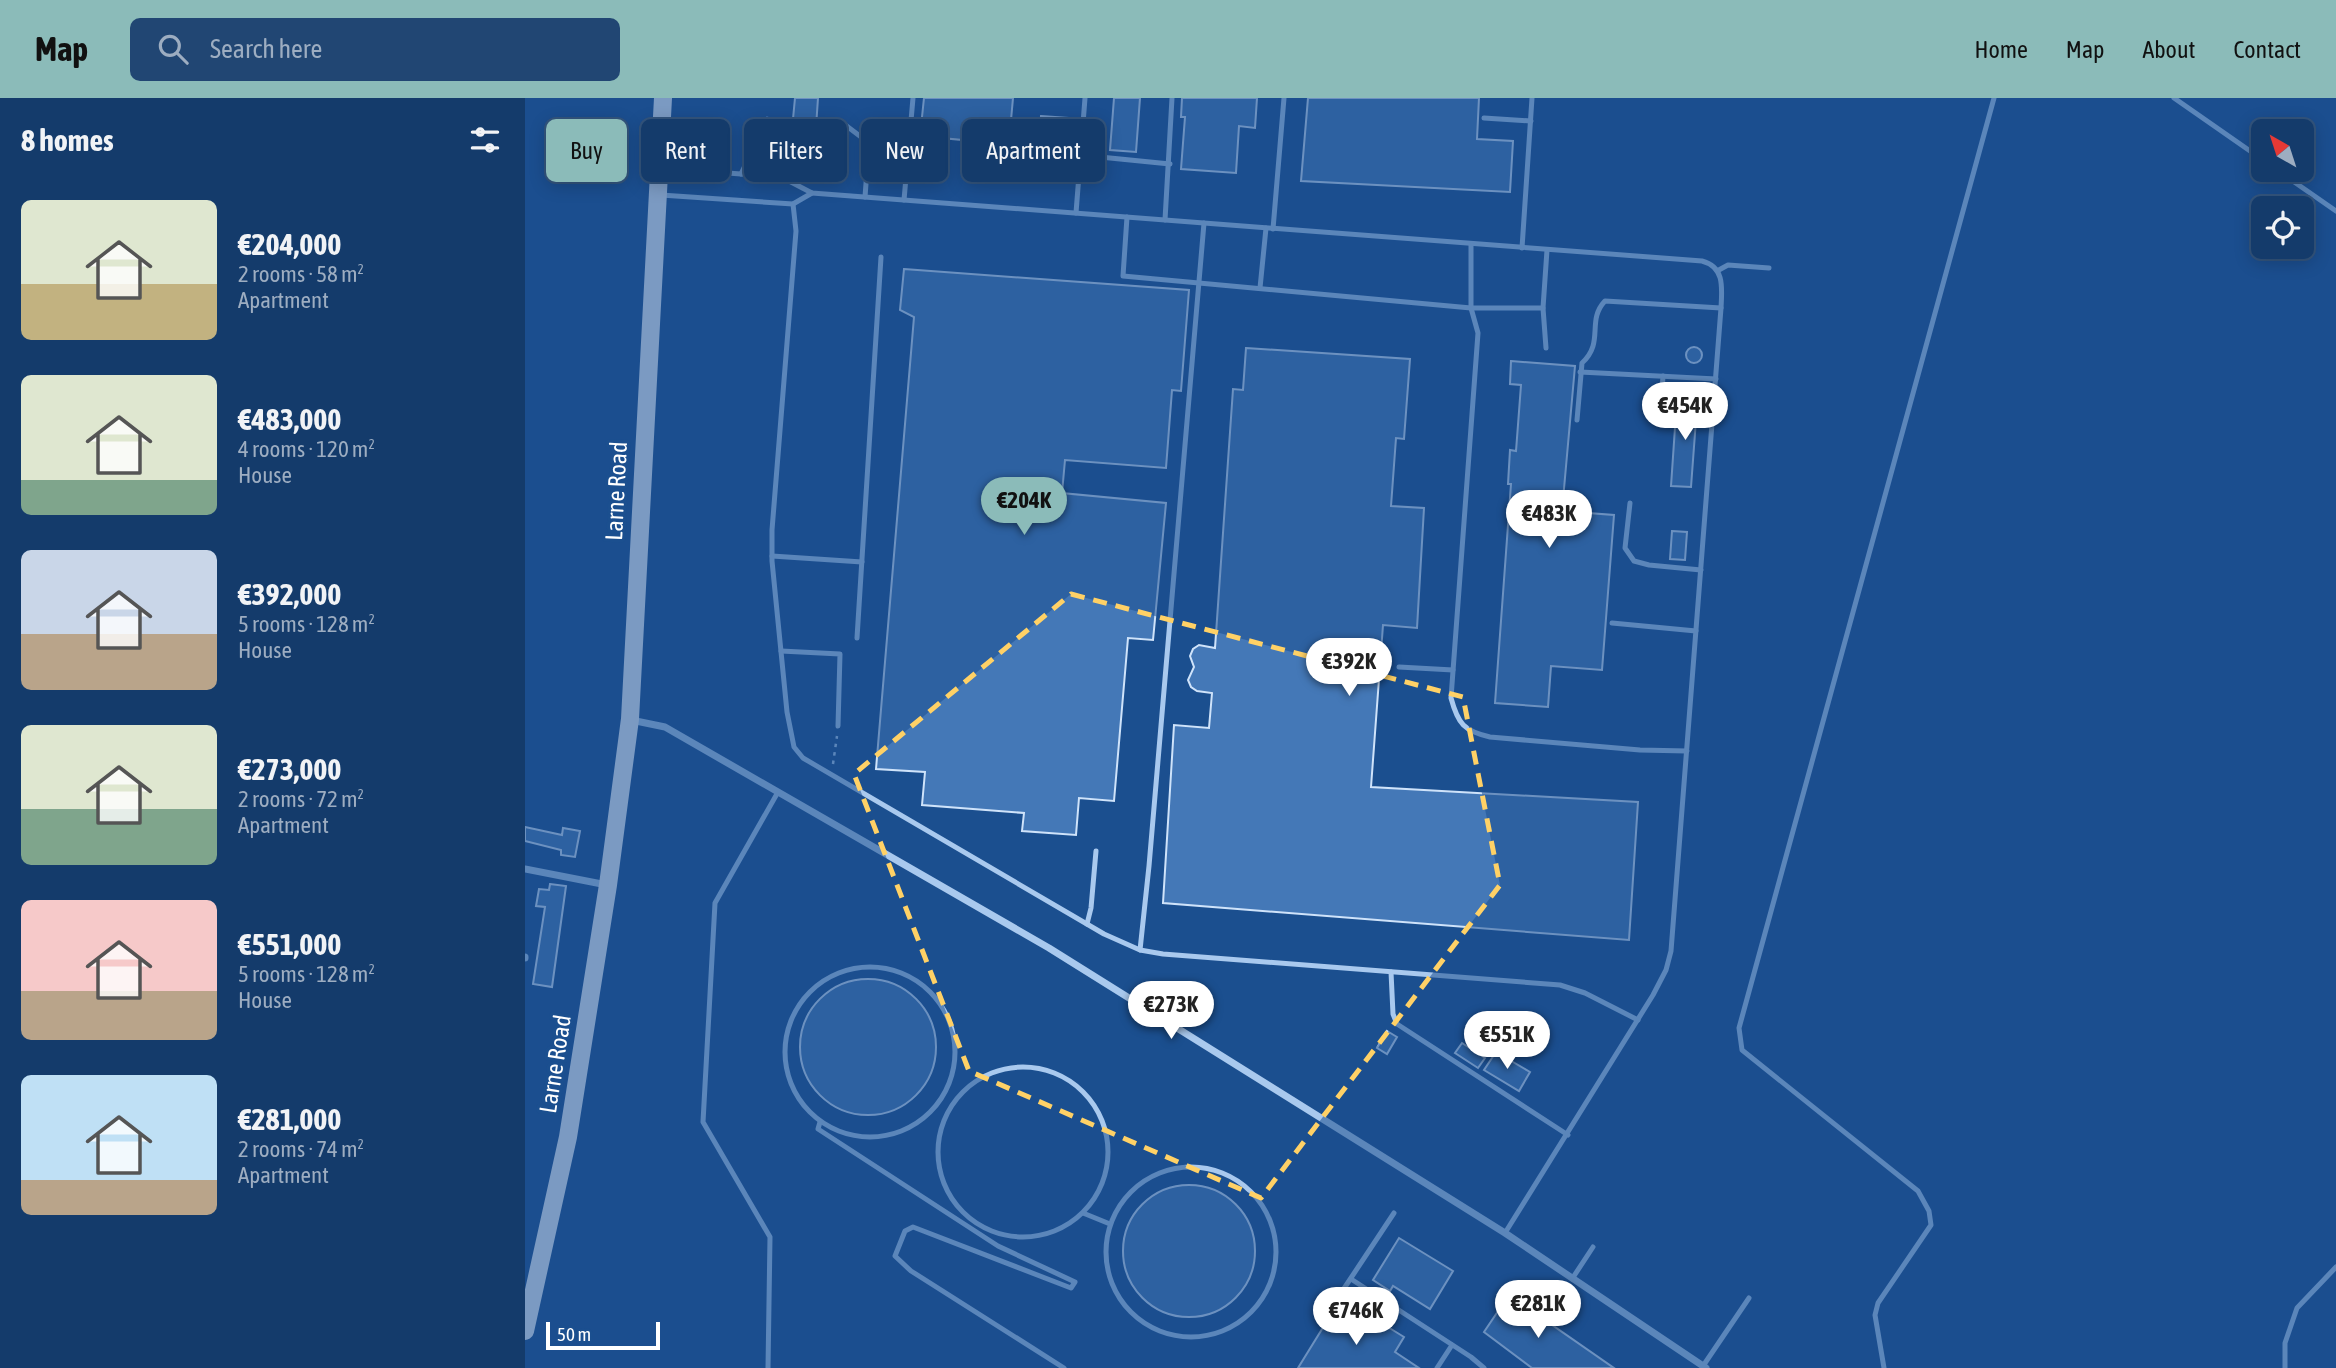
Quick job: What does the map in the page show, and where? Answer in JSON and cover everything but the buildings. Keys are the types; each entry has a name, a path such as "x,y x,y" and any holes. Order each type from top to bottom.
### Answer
{"main road":[{"name":"Larne Road","path":"662,119 663,98"},
{"name":"Larne Road","path":"525,1331 568,1137 608,886 630,719 657,182"}],"street":[{"path":"630,719 664,727 1049,948 1505,1233 1705,1367"},
{"path":"525,869 608,886"}],"lane":[{"path":"904,200 913,98"},
{"path":"1083,119 1085,98"},
{"path":"1165,220 1172,98"},
{"path":"1273,229 1284,98"},
{"path":"1523,248 1532,98"},
{"path":"1884,1368 1875,1315 1878,1303 1931,1225 1929,1211 1918,1191 1742,1050 1739,1028 1994,98"},
{"path":"2174,98 2251,152"},
{"path":"1484,118 1531,121"},
{"path":"847,126 869,143 865,197"},
{"path":"1105,158 1170,164"},
{"path":"741,174 744,168"},
{"path":"730,173 789,181 812,193 1702,261 1711,264 1717,271 1722,284 1721,308 1671,951 1663,976 1638,1020 1505,1233"},
{"path":"1076,213 1078,182"},
{"path":"2294,182 2336,211"},
{"path":"656,194 793,204 812,193"},
{"path":"793,204 796,231 772,556 787,712 794,747 803,758 1087,924 1140,950 1560,985 1585,993 1638,1020"},
{"path":"1127,217 1122,276 1471,308 1543,309"},
{"path":"1140,950 1204,223"},
{"path":"1260,288 1266,228"},
{"path":"1471,244 1471,308 1478,334 1451,698 1456,719 1471,733 1490,737 1640,750 1687,751"},
{"path":"1546,348 1543,309 1547,250"},
{"path":"857,638 881,257"},
{"path":"1717,271 1728,265 1769,268"},
{"path":"1577,420 1582,363 1591,355 1594,347 1596,316 1605,301 1721,308"},
{"path":"1580,372 1716,379"},
{"path":"1660,421 1663,376"},
{"path":"1630,503 1625,548 1635,561 1701,570"},
{"path":"772,556 862,562"},
{"path":"1612,623 1696,631"},
{"path":"781,651 840,654 838,726"},
{"path":"1399,667 1453,670"},
{"path":"768,1368 770,1237 703,1122 715,903 778,792"},
{"path":"1087,924 1096,851"},
{"path":"872,966 898,971 922,984 941,1003 953,1030 955,1060 947,1089 930,1113 905,1130 886,1135 847,1135 820,1122 799,1101 787,1077 784,1050 789,1024 801,1000 821,981 845,970 872,966"},
{"path":"1391,972 1392,1014 1397,1024 1568,1135"},
{"path":"1025,1066 1051,1071 1075,1084 1094,1104 1106,1131 1108,1160 1100,1189 1083,1213 1058,1230 1030,1238 1000,1235 972,1226 952,1202 940,1177 937,1151 942,1124 954,1100 974,1082 998,1070 1025,1066"},
{"path":"947,1089 954,1100"},
{"path":"820,1122 817,1129 972,1226 998,1247 1075,1282 1071,1289 913,1227 905,1231 895,1256 911,1271 1064,1368"},
{"path":"1194,1167 1220,1172 1244,1184 1262,1204 1275,1231 1277,1261 1269,1289 1252,1314 1227,1330 1199,1338 1169,1335 1142,1323 1121,1302 1109,1278 1106,1251 1110,1224 1123,1201 1143,1182 1167,1170 1194,1167"},
{"path":"1083,1213 1110,1224"},
{"path":"1341,1293 1394,1213"},
{"path":"1572,1279 1594,1247"},
{"path":"2285,1368 2285,1343 2297,1308 2336,1267"},
{"path":"1351,1279 1484,1368"},
{"path":"1705,1367 1749,1298"},
{"path":"1437,1368 1452,1345"}],"path":[{"path":"831,774 838,726"}],"highlighted area":[{"path":"1071,594 1463,697 1500,885 1261,1198 969,1071 854,774"}]}
